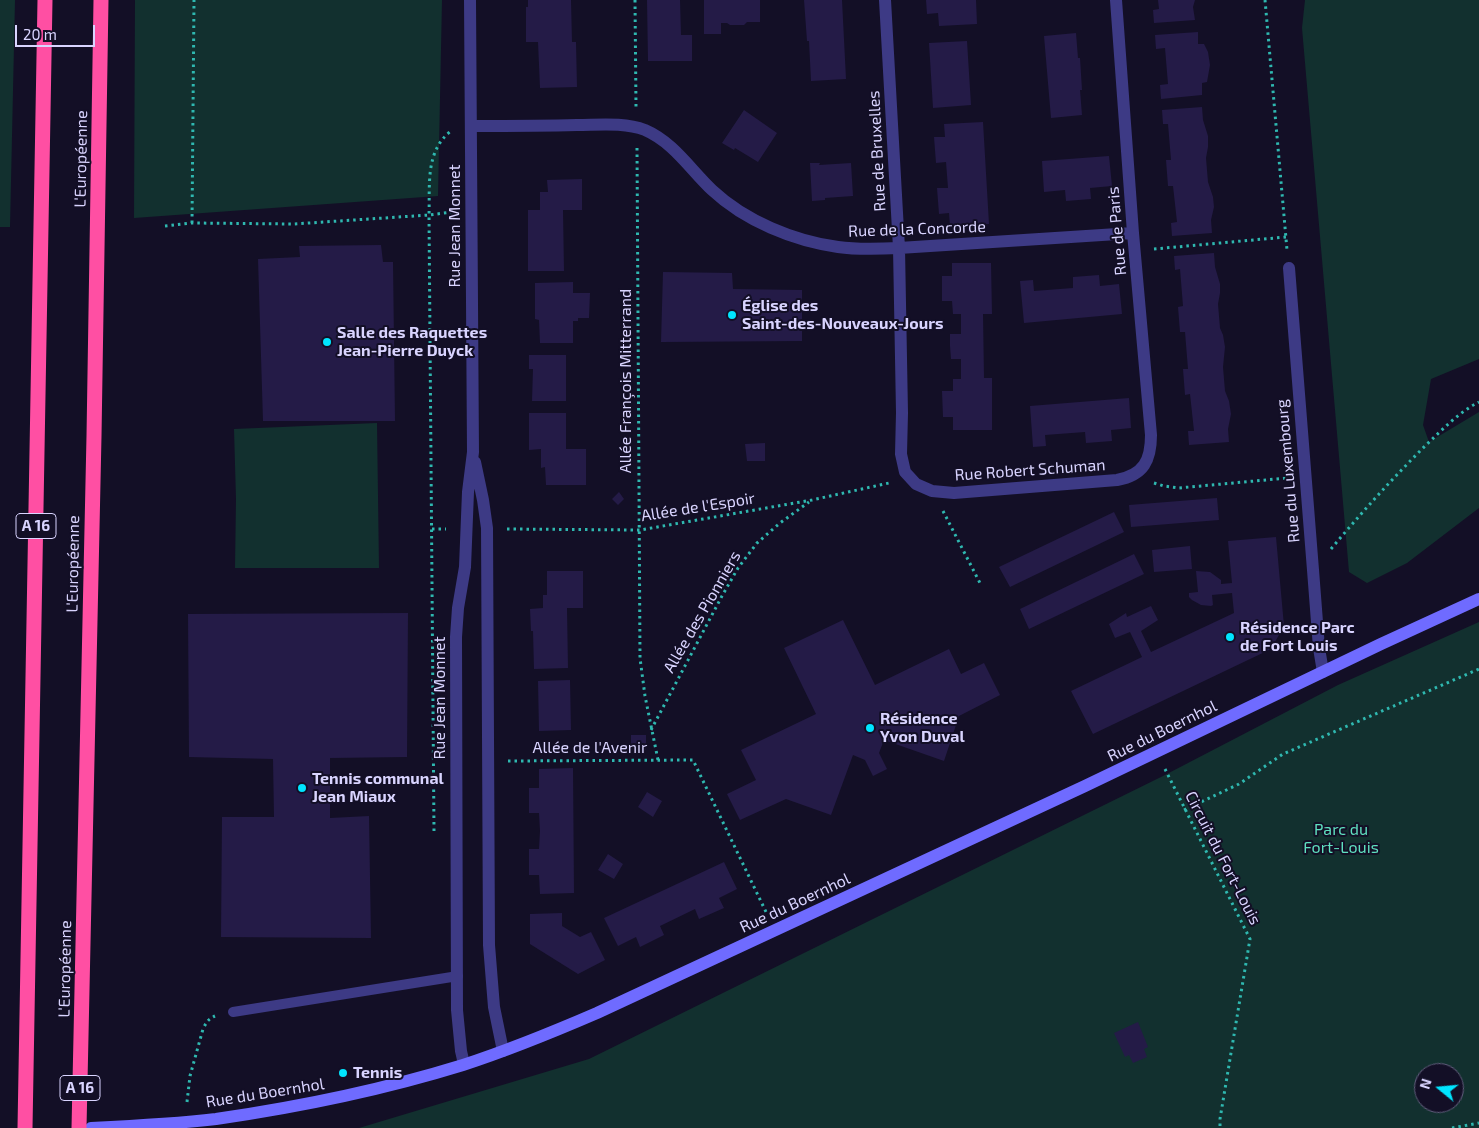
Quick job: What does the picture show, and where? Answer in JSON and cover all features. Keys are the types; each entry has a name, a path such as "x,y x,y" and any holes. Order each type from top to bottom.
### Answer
{"highway":[{"name":"A 16","path":"25,1128 45,0"},
{"name":"L'Européenne","path":"79,1128 94,436 101,0"}],"street":[{"name":"Rue Jean Monnet","path":"464,1064 457,1010 456,620 464,580 468,492 473,452 470,0"},
{"name":"Rue de Bruxelles","path":"885,0 899,248 901,454 904,472 909,478"},
{"name":"Rue de Paris","path":"1116,0 1133,233 1151,435 1148,459 1146,464 1137,473"},
{"name":"Rue de la Concorde","path":"470,126 610,125 636,127 664,140 714,192 738,209 764,224 805,240 838,247 868,250 1133,233"},
{"name":"Rue du Luxembourg","path":"1289,268 1305,477 1323,672"},
{"name":"Rue Jean Monnet","path":"473,452 487,528 490,954 494,1007 503,1051"},
{"name":"Rue Robert Schuman","path":"909,478 916,484 932,490 954,492 1117,480 1137,473"},
{"name":"Rue du Boernhol","path":"91,1128 216,1119 311,1103 384,1087 503,1051 597,1014 1077,790 1479,599"}],"lane":[{"path":"233,1012 458,976"}],"path":[{"path":"192,223 194,0"},
{"name":"Allée François Mitterrand","path":"636,0 640,658 644,696 658,760"},
{"path":"1135,250 1286,237 1265,0"},
{"path":"434,832 430,167 432,156 448,132 453,129 470,126"},
{"path":"165,226 192,223 294,224 429,215"},
{"path":"1313,570 1403,468 1440,431 1468,408 1479,402"},
{"path":"1137,473 1151,482 1180,488 1305,477"},
{"name":"Allée de l'Espoir","path":"487,528 640,530 812,500 909,478"},
{"path":"932,490 981,585"},
{"name":"Allée des Pionniers","path":"651,730 738,568 758,543 774,528 812,500"},
{"path":"1184,810 1239,784 1283,754 1479,668"},
{"name":"Circuit du Fort-Louis","path":"1156,752 1250,939 1220,1128"},
{"name":"Allée de l'Avenir","path":"488,761 693,760 775,930"},
{"path":"186,1122 190,1076 203,1029 206,1022 211,1018 233,1012"},
{"path":"1452,1128 1479,1123"}],"green space":[{"path":"0,0 15,0 10,227 0,227"},
{"path":"135,0 442,0 438,196 134,218"},
{"path":"1305,0 1479,0 1479,359 1431,379 1423,425 1429,442 1479,412 1479,508 1407,563 1367,583 1349,572 1302,28"},
{"path":"377,423 379,568 235,568 234,429"},
{"name":"Parc du Fort-Louis","path":"1479,622 1479,1128 359,1128 589,1059 1163,776 1338,685"}],"building":[{"path":"528,0 571,0 572,42 576,42 577,87 540,88 538,42 526,42 526,7 528,7"},
{"path":"647,0 680,0 681,35 692,35 692,61 648,61"},
{"path":"704,0 760,0 760,22 747,22 744,25 721,23 721,34 704,34"},
{"path":"804,0 842,0 846,79 811,81"},
{"path":"926,0 976,0 977,24 939,26 938,13 927,14"},
{"path":"1158,0 1195,0 1193,7 1195,20 1154,23 1153,10 1159,9"},
{"path":"1198,32 1198,44 1204,44 1208,52 1210,65 1207,82 1202,83 1202,95 1161,99 1160,85 1168,84 1165,48 1156,49 1155,35"},
{"path":"1076,33 1078,58 1080,58 1082,115 1051,118 1044,36"},
{"path":"967,41 971,105 933,108 929,43"},
{"path":"1202,107 1203,120 1208,136 1206,158 1208,182 1214,207 1211,220 1212,233 1172,236 1171,223 1177,222 1173,186 1168,186 1166,160 1171,160 1168,124 1163,124 1162,110"},
{"path":"744,110 777,133 758,162 735,148 734,150 722,143"},
{"path":"983,122 989,224 950,226 949,213 939,214 937,188 948,188 946,162 936,163 934,137 945,137 944,124"},
{"path":"1109,156 1112,186 1090,188 1091,199 1066,201 1065,190 1044,192 1042,161"},
{"path":"810,163 820,163 819,165 851,163 853,196 812,201"},
{"path":"582,179 582,210 563,210 564,271 528,271 528,210 540,210 540,192 548,192 547,180"},
{"name":"Salle des Raquettes Jean-Pierre Duyck","path":"381,245 383,262 393,262 395,421 263,421 258,259 300,257 299,246"},
{"path":"1214,253 1215,267 1220,284 1218,304 1220,328 1225,347 1223,367 1225,391 1231,414 1228,429 1229,442 1189,445 1188,431 1194,431 1190,394 1185,395 1183,369 1188,369 1185,332 1180,332 1178,307 1183,306 1180,269 1175,270 1174,256"},
{"path":"952,263 991,263 992,314 983,314 984,378 992,378 992,430 953,430 953,417 943,417 942,391 953,391 953,379 961,379 961,359 951,359 950,334 961,334 961,314 953,314 952,301 942,301 942,276 952,276"},
{"name":"Église des Saint-des-Nouveaux-Jours","path":"663,272 732,273 733,289 802,290 802,341 661,342"},
{"path":"1099,275 1100,286 1119,284 1122,314 1024,323 1020,281 1033,280 1034,291 1073,288 1073,277"},
{"path":"573,282 573,293 590,293 589,318 578,318 578,321 573,321 573,343 540,343 539,320 535,319 535,283"},
{"path":"529,355 566,355 566,401 532,401 533,369 529,369"},
{"path":"1129,398 1131,428 1111,430 1112,441 1086,443 1085,432 1045,435 1046,446 1033,447 1030,406"},
{"path":"529,413 566,413 566,449 586,449 586,485 546,485 545,467 541,468 541,449 529,450"},
{"path":"765,443 765,461 747,461 745,444"},
{"path":"619,492 624,499 618,505 612,499"},
{"path":"1217,498 1219,520 1131,527 1129,505"},
{"path":"1114,512 1124,532 1010,587 999,567"},
{"name":"Résidence Parc de Fort Louis","path":"1276,537 1284,626 1271,649 1093,734 1071,691 1142,657 1130,632 1115,638 1109,624 1126,613 1127,617 1151,606 1158,620 1141,631 1151,652 1234,613 1232,593 1212,595 1213,605 1211,606 1201,605 1189,597 1189,593 1198,592 1196,571 1210,572 1221,580 1221,584 1232,583 1228,541"},
{"path":"1190,546 1192,569 1154,572 1152,550"},
{"path":"1134,554 1144,574 1029,629 1020,609"},
{"path":"547,571 583,571 583,608 567,608 568,668 534,669 533,631 531,631 530,609 543,608 543,595 547,595"},
{"name":"Tennis communal Jean Miaux","path":"408,613 407,757 330,758 330,818 369,816 371,938 221,937 222,817 274,817 273,759 189,757 188,614"},
{"name":"Résidence Yvon Duval","path":"843,620 875,685 949,649 961,674 984,663 1000,695 959,716 944,761 884,740 879,753 887,769 873,776 865,760 853,755 831,815 786,799 740,820 727,794 756,780 741,750 816,714 784,648"},
{"path":"570,680 571,730 539,731 538,681"},
{"path":"631,735 646,735 646,750 631,751"},
{"path":"573,768 574,893 540,894 539,875 529,875 529,849 539,849 540,831 539,813 529,813 529,788 539,788 539,769"},
{"path":"647,792 662,801 653,817 638,807"},
{"path":"608,854 623,864 614,879 598,870"},
{"path":"724,862 737,889 719,898 724,908 699,919 695,909 660,926 664,935 640,947 636,937 618,946 604,918"},
{"path":"562,913 562,926 580,937 591,932 605,960 578,974 530,944 530,914"},
{"path":"1138,1022 1148,1047 1144,1049 1147,1057 1133,1063 1129,1055 1125,1057 1114,1033"}],"place":[{"name":"Église des Saint-des-Nouveaux-Jours","path":"732,315"},
{"name":"Salle des Raquettes Jean-Pierre Duyck","path":"327,342"},
{"name":"Résidence Parc de Fort Louis","path":"1230,637"},
{"name":"Résidence Yvon Duval","path":"870,728"},
{"name":"Tennis communal Jean Miaux","path":"302,788"},
{"name":"Tennis","path":"343,1073"}]}
